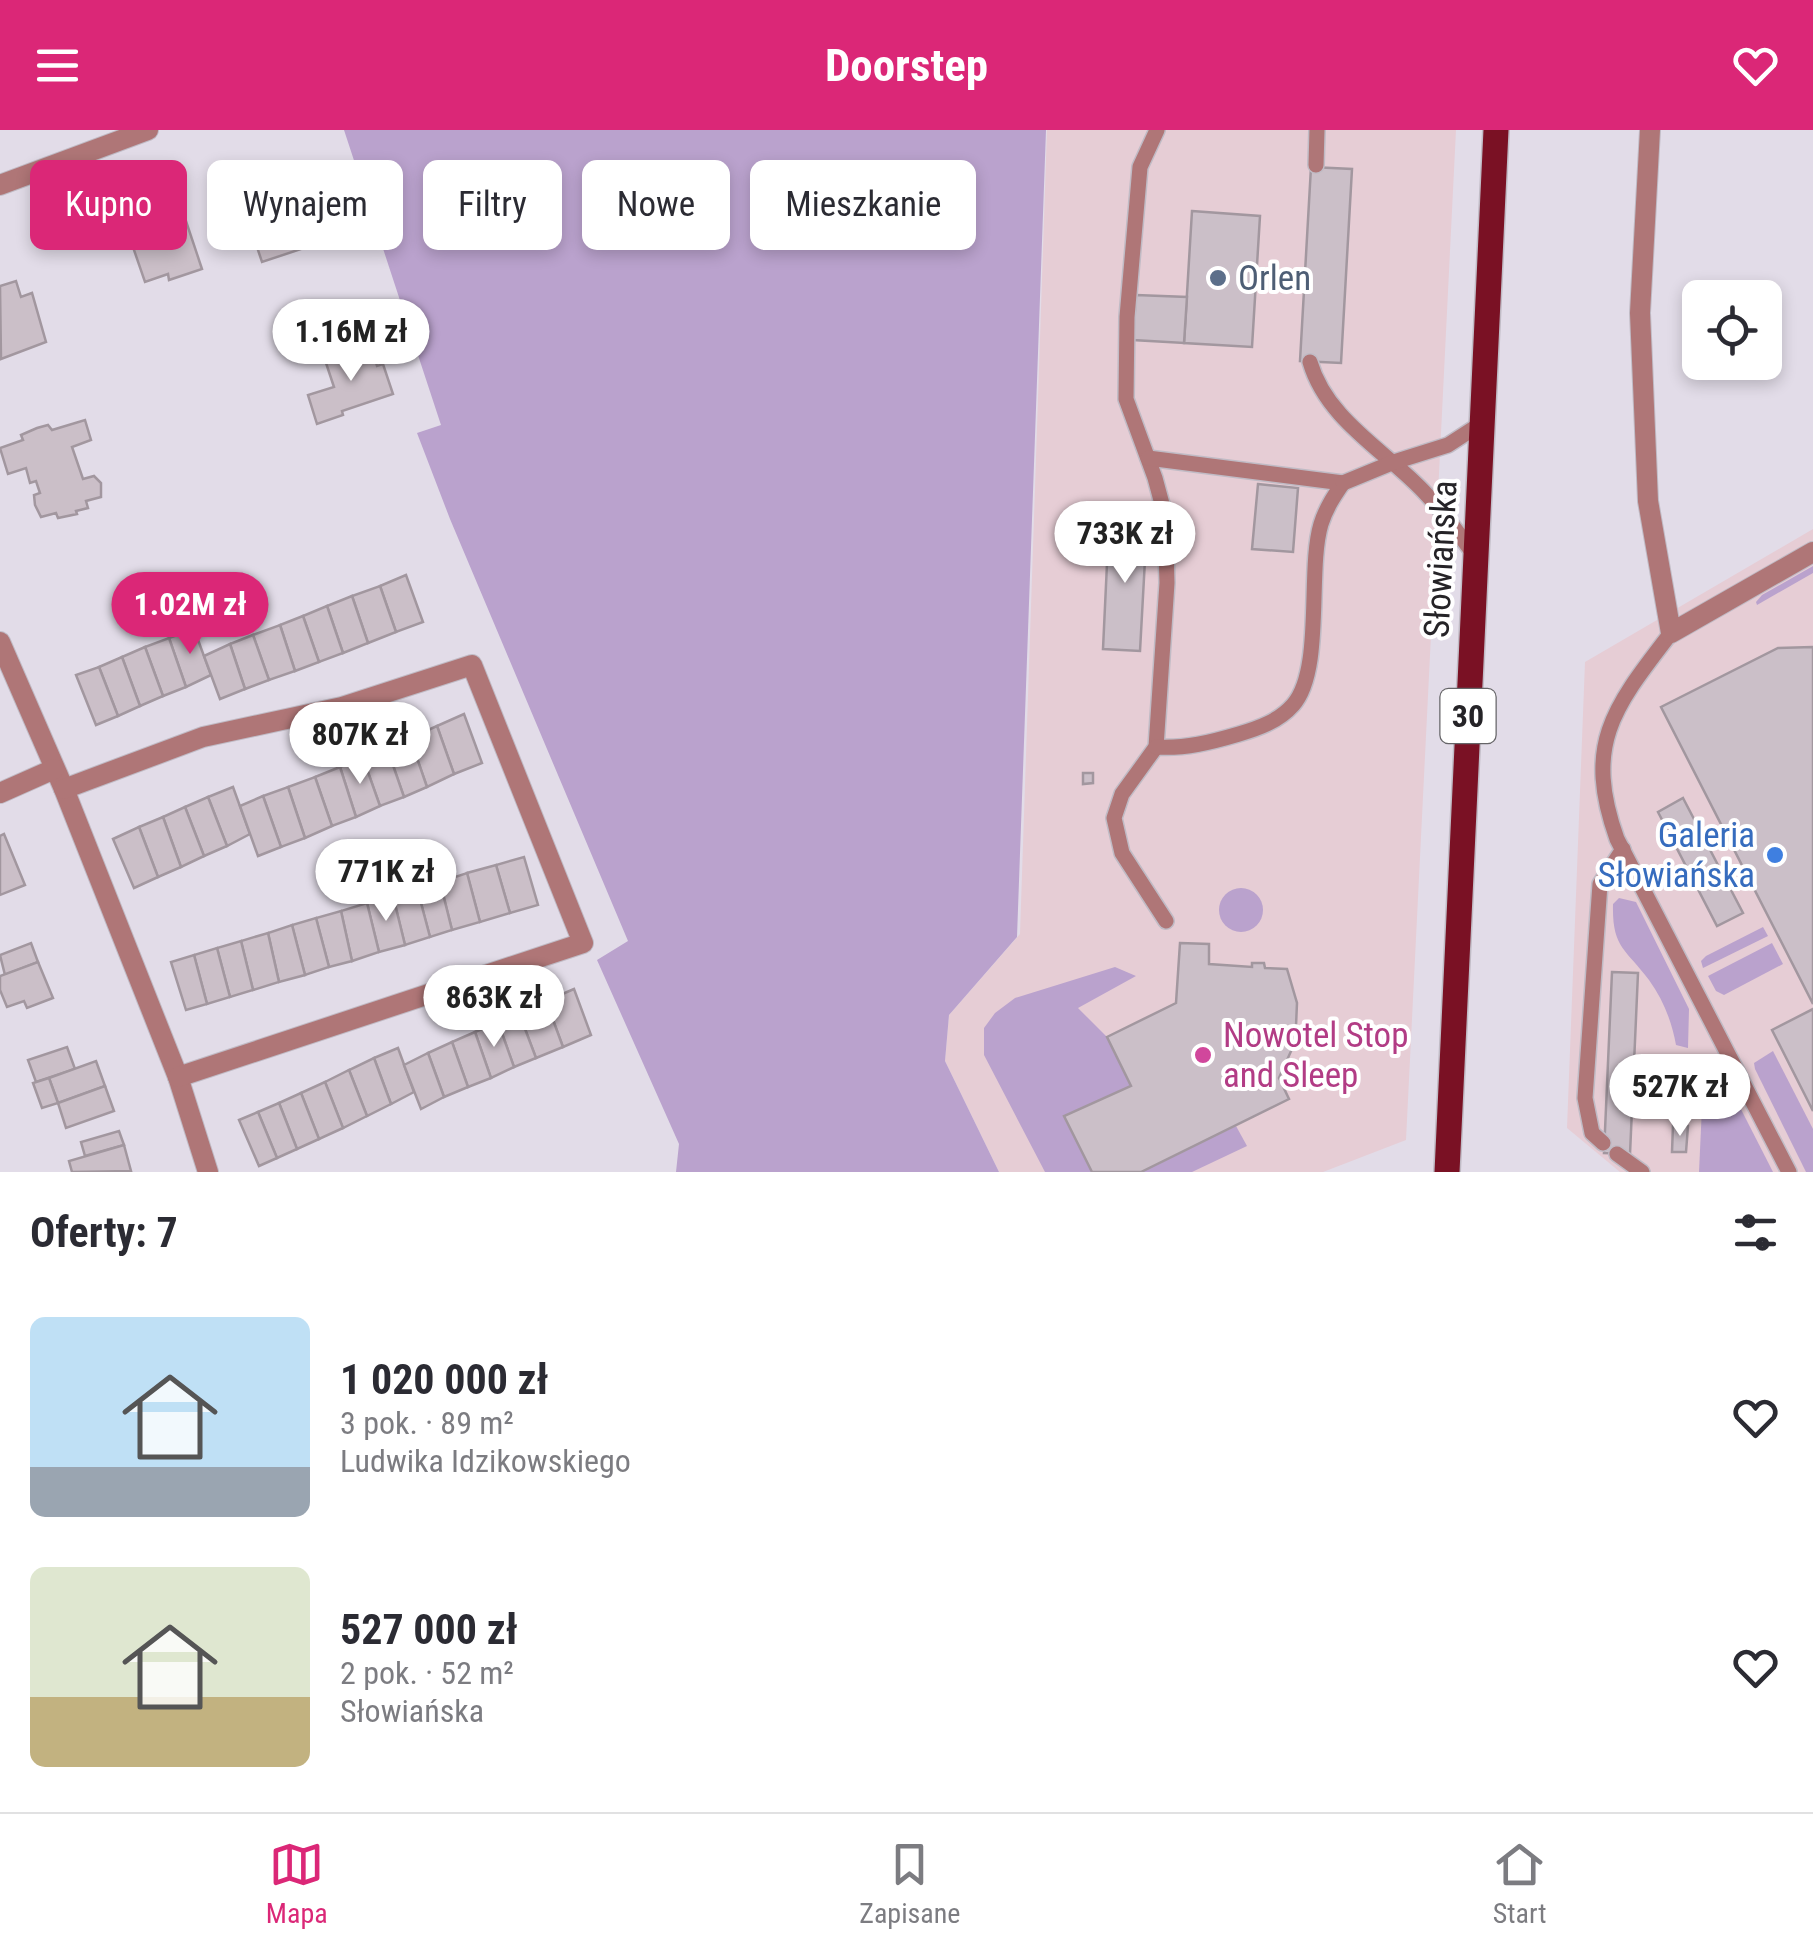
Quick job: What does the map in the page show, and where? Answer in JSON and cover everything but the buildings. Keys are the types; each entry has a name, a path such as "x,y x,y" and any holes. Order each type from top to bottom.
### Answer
{"main road":[{"name":"Słowiańska","path":"1447,1172 1496,130"}],"street":[{"path":"0,184 148,130"},
{"path":"1650,130 1640,313 1648,502 1670,633 1813,552"},
{"path":"0,642 64,789 178,1077 208,1172"},
{"path":"64,789 203,737 342,707 472,665 583,943 178,1077"},
{"path":"0,793 54,769"}],"lane":[{"path":"1157,130 1140,166 1127,317 1126,399 1165,515 1167,583 1156,747 1122,794 1114,818 1122,853 1166,921"},
{"path":"1316,165 1317,130"},
{"path":"1310,362 1315,381 1330,404 1428,496 1476,557"},
{"path":"1148,458 1344,483 1448,445 1482,422"},
{"path":"1156,747 1211,742 1240,734 1269,723 1294,704 1308,663 1319,534 1328,507 1344,483"},
{"path":"1670,633 1618,706 1603,754 1601,780 1607,812 1789,1172"},
{"path":"1603,1143 1592,1133 1585,1098 1600,884 1624,850"},
{"path":"1617,1154 1642,1172"}],"shaded area":[{"path":"344,130 1046,130 1017,937 949,1015 945,1061 999,1172 676,1172 679,1144 597,960 628,941 417,433 441,425 383,250 403,250 403,160 354,160"},
{"path":"1047,130 1456,130 1406,1140 1323,1172 999,1172 945,1061 949,1015 1020,934"},
{"path":"1813,529 1813,1172 1620,1172 1567,1128 1585,662"},
{"path":"1813,566 1813,573 1757,605 1762,595"},
{"path":"1241,888 1256,895 1263,910 1256,925 1241,932 1226,925 1219,910 1226,895"},
{"path":"1619,898 1636,902 1689,1009 1688,1048 1676,1045 1659,995 1618,939 1613,904"},
{"path":"1763,927 1768,936 1703,968 1701,961 1706,956"},
{"path":"1772,943 1783,964 1724,995 1716,991 1708,976"},
{"path":"1115,967 1136,976 1078,1008 1107,1037 1131,1086 1064,1116 1092,1172 1045,1172 984,1055 984,1028 995,1013 1015,998"},
{"path":"1773,1051 1813,1129 1813,1172 1806,1172 1755,1069 1754,1063"},
{"path":"1723,1074 1773,1172 1699,1172 1703,1085"},
{"path":"1236,1126 1247,1146 1192,1172 1141,1172"}],"place":[{"name":"Orlen","path":"1218,278"},
{"name":"Galeria Słowiańska","path":"1775,855"},
{"name":"Nowotel Stop and Sleep","path":"1203,1055"}]}
